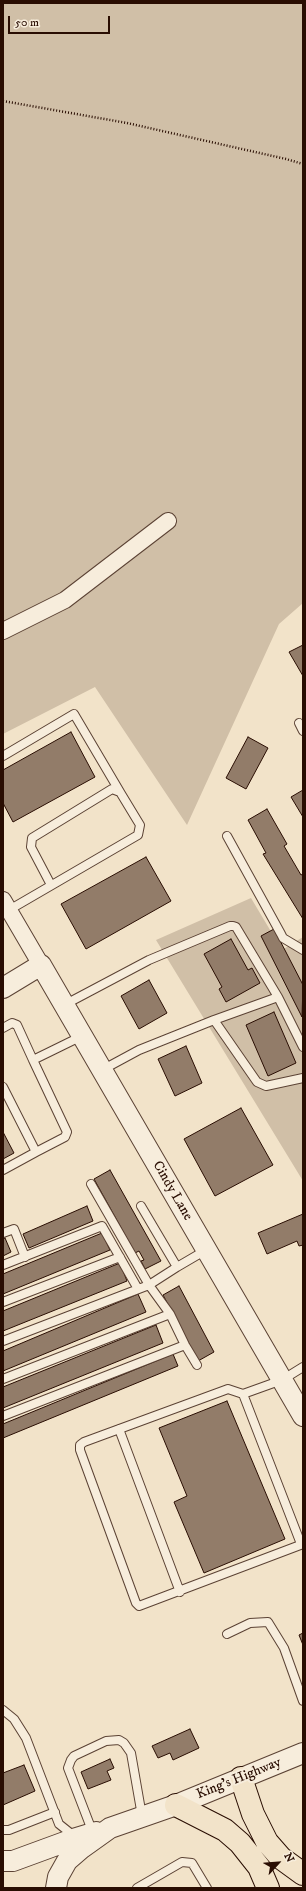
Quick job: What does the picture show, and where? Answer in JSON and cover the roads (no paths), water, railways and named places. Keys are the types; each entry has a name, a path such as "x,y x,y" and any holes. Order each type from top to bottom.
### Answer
{"main road":[{"path":"241,1778 253,1814 267,1842 281,1858 303,1874"},
{"path":"176,1805 225,1830 240,1843 259,1867 268,1888"}],"street":[{"path":"3,631 65,600 168,521"},
{"name":"Cindy Lane","path":"6,905 303,1416"},
{"path":"3,988 41,965"},
{"name":"King's Highway","path":"101,1830 176,1805 303,1753"},
{"path":"3,1861 12,1861 71,1839 101,1830"},
{"path":"56,1888 58,1877 67,1861 101,1830"}],"lane":[{"path":"3,756 74,714 140,825 138,835 52,885 6,905"},
{"path":"299,723 303,731"},
{"path":"52,885 31,847 32,838 112,789 120,792"},
{"path":"227,836 281,934 284,938 303,950"},
{"path":"64,1005 149,960 230,926 236,928 278,997 303,1047"},
{"path":"102,1070 139,1050 214,1020 278,997"},
{"path":"214,1020 257,1082 266,1086 303,1078"},
{"path":"3,1028 12,1023 17,1025 67,1132 65,1137 3,1170"},
{"path":"33,1060 82,1036"},
{"path":"3,1087 36,1152"},
{"path":"91,1184 149,1285 170,1314 185,1345 197,1365"},
{"path":"141,1206 177,1267"},
{"path":"3,1265 102,1226 138,1289"},
{"path":"3,1233 14,1229 25,1257"},
{"path":"3,1341 149,1285 206,1250"},
{"path":"3,1302 120,1257"},
{"path":"3,1379 170,1314"},
{"path":"3,1416 185,1345"},
{"path":"243,1394 302,1544 144,1606 139,1606 136,1603 80,1450 80,1445 84,1442 228,1389 243,1394 282,1380 303,1367"},
{"path":"119,1429 180,1592"},
{"path":"227,1634 250,1624 268,1622 284,1648 303,1701"},
{"path":"3,1710 14,1719 26,1738 59,1824 69,1832 71,1839"},
{"path":"101,1830 68,1768 74,1756 106,1741 119,1740 124,1743 131,1753 143,1817"},
{"path":"3,1830 9,1830 55,1812"},
{"path":"137,1888 182,1862 192,1863 207,1888"}]}
